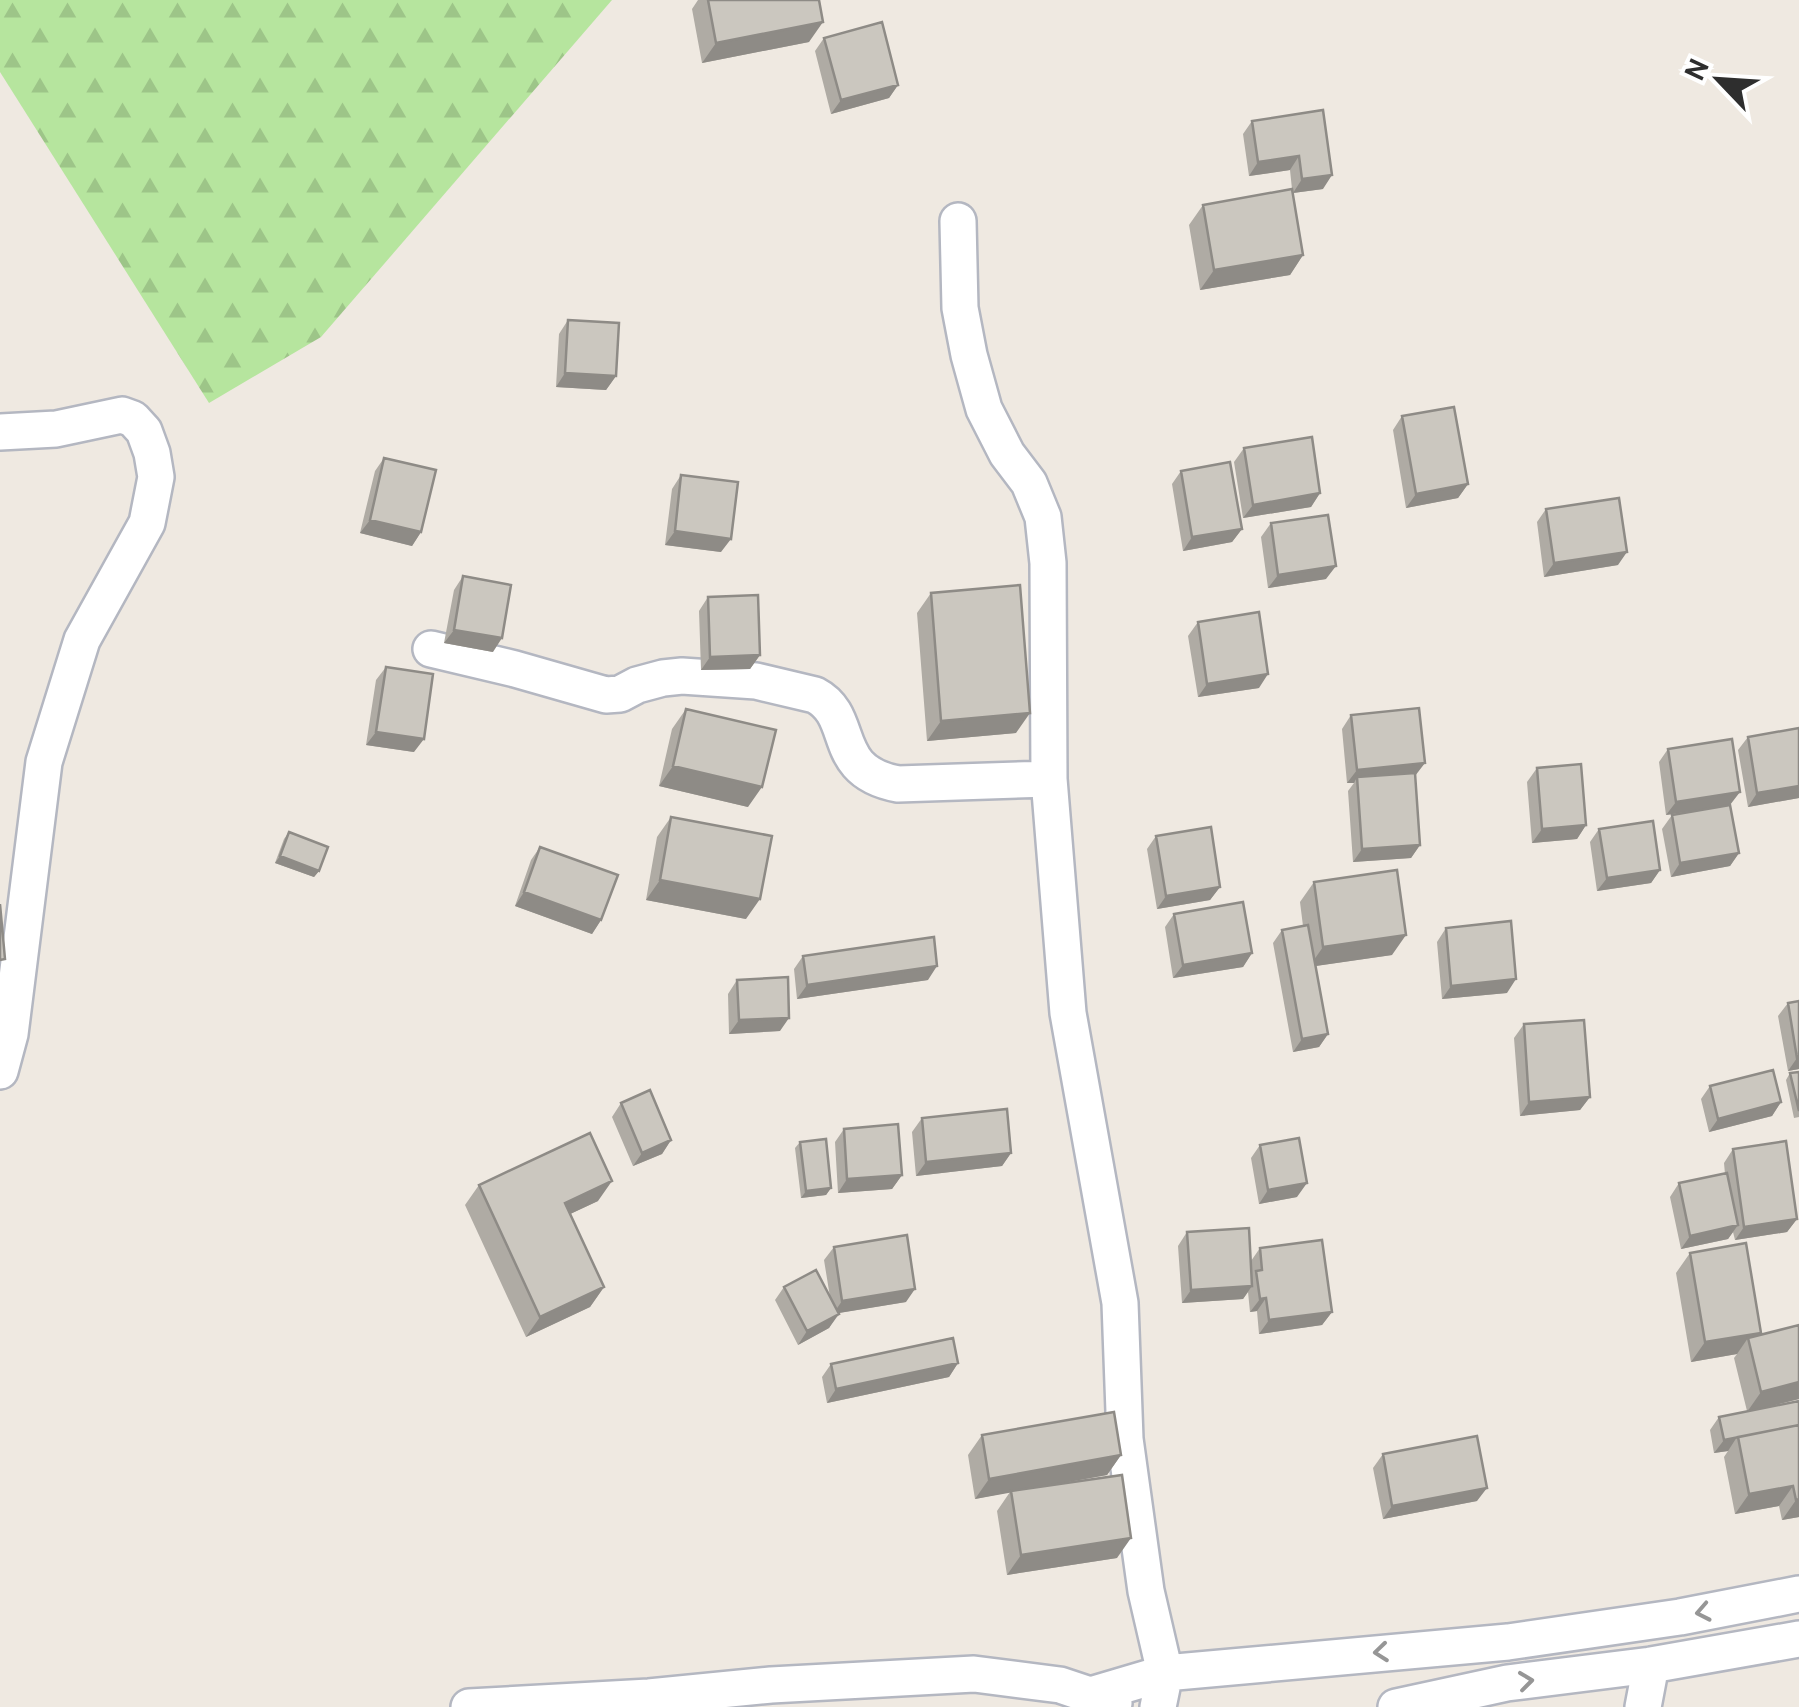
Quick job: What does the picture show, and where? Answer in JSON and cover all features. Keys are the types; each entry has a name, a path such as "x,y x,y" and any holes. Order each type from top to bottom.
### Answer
{"street":[{"path":"958,221 960,308 984,409 1007,454 1029,483 1043,517 1048,563 1049,779 1068,1013 1120,1303 1124,1438 1162,1690"},
{"path":"0,432 56,430 122,416 133,419 144,431 156,477 146,523 82,640 44,762 10,1034 0,1071"},
{"path":"431,650 606,695 682,676 756,680 824,699 850,754 866,774 880,781 898,784 1049,779"},
{"path":"469,1707 650,1702 771,1685 974,1674 1060,1684 1109,1701 1162,1690 1680,1617 1799,1594"},
{"path":"1396,1707 1507,1683 1652,1665 1799,1639"},
{"path":"1642,1707 1652,1665"}],"green space":[{"path":"0,0 612,0 321,337 209,403 0,72"}],"building":[{"path":"708,0 819,0 823,22 716,43"},
{"path":"882,22 898,85 841,100 824,38"},
{"path":"1323,110 1332,175 1302,179 1299,156 1258,162 1252,121"},
{"path":"1292,189 1303,255 1214,270 1203,205"},
{"path":"568,320 619,323 616,376 565,373"},
{"path":"1454,407 1468,484 1416,494 1402,416"},
{"path":"1312,437 1320,493 1253,505 1244,448"},
{"path":"384,458 436,470 421,532 370,520"},
{"path":"1230,462 1242,529 1192,537 1181,471"},
{"path":"681,475 738,482 731,539 675,531"},
{"path":"1619,498 1627,552 1554,563 1546,509"},
{"path":"1328,515 1336,566 1278,575 1271,523"},
{"path":"463,576 511,585 502,638 454,630"},
{"path":"1020,585 1030,713 941,721 931,593"},
{"path":"758,595 760,655 710,657 708,597"},
{"path":"1259,612 1268,674 1207,684 1198,622"},
{"path":"386,667 433,674 424,739 376,732"},
{"path":"1419,708 1425,763 1357,770 1351,715"},
{"path":"686,709 776,730 762,787 673,766"},
{"path":"1799,728 1799,786 1757,793 1748,737"},
{"path":"1732,739 1740,792 1676,802 1668,749"},
{"path":"1581,764 1586,825 1542,829 1537,768"},
{"path":"1415,773 1420,845 1362,849 1357,777"},
{"path":"1730,805 1739,853 1680,863 1672,815"},
{"path":"671,817 772,836 760,899 660,880"},
{"path":"1653,821 1660,870 1607,878 1599,829"},
{"path":"1211,827 1220,887 1166,896 1156,836"},
{"path":"289,832 328,847 319,871 280,856"},
{"path":"540,847 618,875 601,920 524,892"},
{"path":"1397,870 1406,935 1323,947 1314,882"},
{"path":"1243,902 1252,953 1183,965 1174,914"},
{"path":"0,904 5,959 0,960"},
{"path":"1511,921 1516,979 1451,986 1446,928"},
{"path":"1308,925 1328,1034 1302,1039 1282,930"},
{"path":"934,937 937,966 807,985 803,956"},
{"path":"788,977 789,1018 739,1020 737,980"},
{"path":"1799,1001 1799,1057 1797,1058 1788,1003"},
{"path":"1584,1020 1590,1097 1529,1102 1524,1024"},
{"path":"1773,1070 1781,1102 1718,1119 1710,1086"},
{"path":"1799,1072 1799,1111 1790,1073"},
{"path":"650,1090 671,1140 642,1153 621,1103"},
{"path":"1007,1109 1011,1153 926,1162 922,1118"},
{"path":"898,1124 902,1175 847,1179 844,1129"},
{"path":"590,1133 612,1181 565,1203 604,1287 540,1317 479,1185"},
{"path":"1299,1138 1307,1183 1268,1190 1260,1145"},
{"path":"826,1139 831,1188 806,1191 800,1142"},
{"path":"1786,1141 1797,1219 1744,1227 1733,1149"},
{"path":"1727,1173 1738,1225 1690,1236 1679,1183"},
{"path":"1249,1228 1252,1286 1191,1290 1187,1232"},
{"path":"907,1235 915,1289 842,1301 834,1247"},
{"path":"1322,1240 1332,1312 1269,1320 1266,1298 1260,1299 1256,1271 1262,1270 1260,1248"},
{"path":"1746,1243 1761,1333 1705,1342 1690,1253"},
{"path":"816,1270 839,1314 807,1331 784,1287"},
{"path":"1799,1325 1799,1382 1761,1392 1748,1338"},
{"path":"953,1338 958,1363 836,1389 831,1364"},
{"path":"1799,1401 1799,1425 1724,1440 1719,1417"},
{"path":"1114,1412 1121,1455 989,1479 982,1435"},
{"path":"1799,1425 1799,1499 1796,1500 1793,1486 1749,1494 1738,1437"},
{"path":"1477,1436 1487,1488 1392,1506 1383,1454"},
{"path":"1122,1475 1131,1538 1021,1555 1011,1491"}]}
